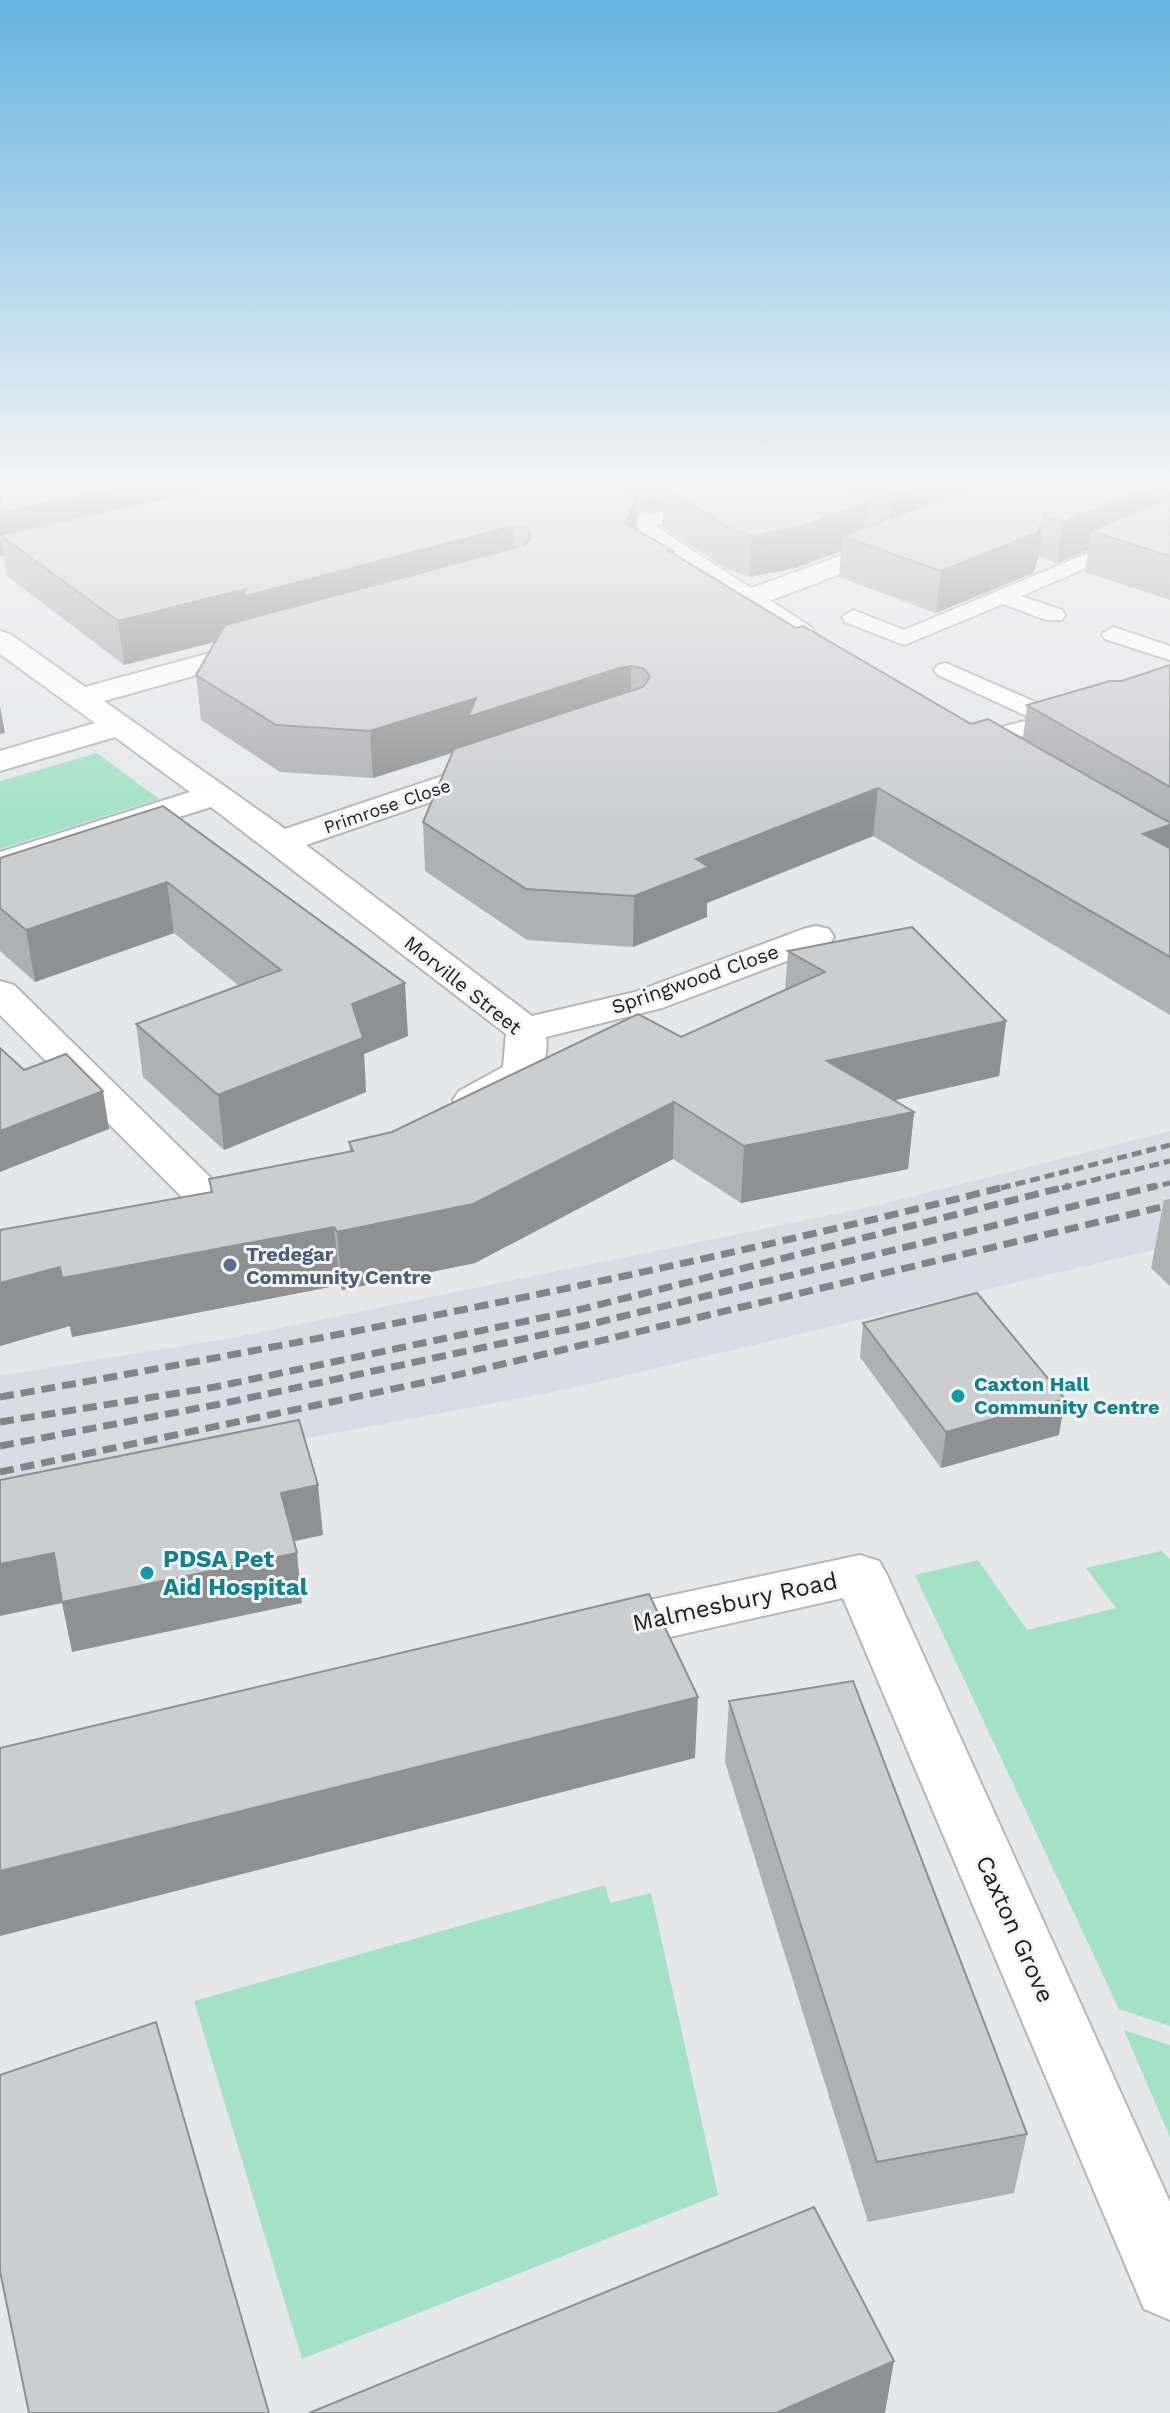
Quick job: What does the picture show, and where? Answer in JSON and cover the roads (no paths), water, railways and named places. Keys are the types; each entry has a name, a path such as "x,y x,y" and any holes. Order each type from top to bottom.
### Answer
{"street":[{"path":"743,596 820,646"},
{"path":"748,599 756,596"},
{"name":"Morville Street","path":"0,640 281,842 525,1030 530,1051 524,1069 510,1083 440,1115"},
{"path":"83,697 288,641"},
{"path":"0,761 119,726"},
{"path":"946,726 1007,765"},
{"name":"Primrose Close","path":"281,842 528,758"},
{"path":"0,863 213,796"},
{"name":"Springwood Close","path":"525,1030 648,1000 816,937"},
{"path":"0,993 222,1194 162,1208"},
{"name":"Malmesbury Road","path":"553,1642 860,1575"},
{"name":"Caxton Grove","path":"860,1575 1170,2284"}],"lane":[{"path":"853,617 904,638 1001,596 1054,615"},
{"path":"1113,634 1170,653"},
{"path":"946,670 1056,720"},
{"path":"972,742 1056,720 1085,719"}],"railway":[{"path":"1001,1188 1170,1145"},
{"path":"1062,1188 1170,1161"},
{"path":"1148,1188 1170,1183"},
{"path":"0,1397 506,1301 758,1246 1008,1186"},
{"path":"0,1422 215,1387 574,1311 1069,1186"},
{"path":"0,1446 225,1403 583,1326 1156,1186"},
{"path":"0,1472 440,1379 1170,1205"}],"place":[{"name":"Tredegar Community Centre","path":"230,1265"},
{"name":"Caxton Hall Community Centre","path":"958,1396"},
{"name":"PDSA Pet Aid Hospital","path":"147,1573"}]}
